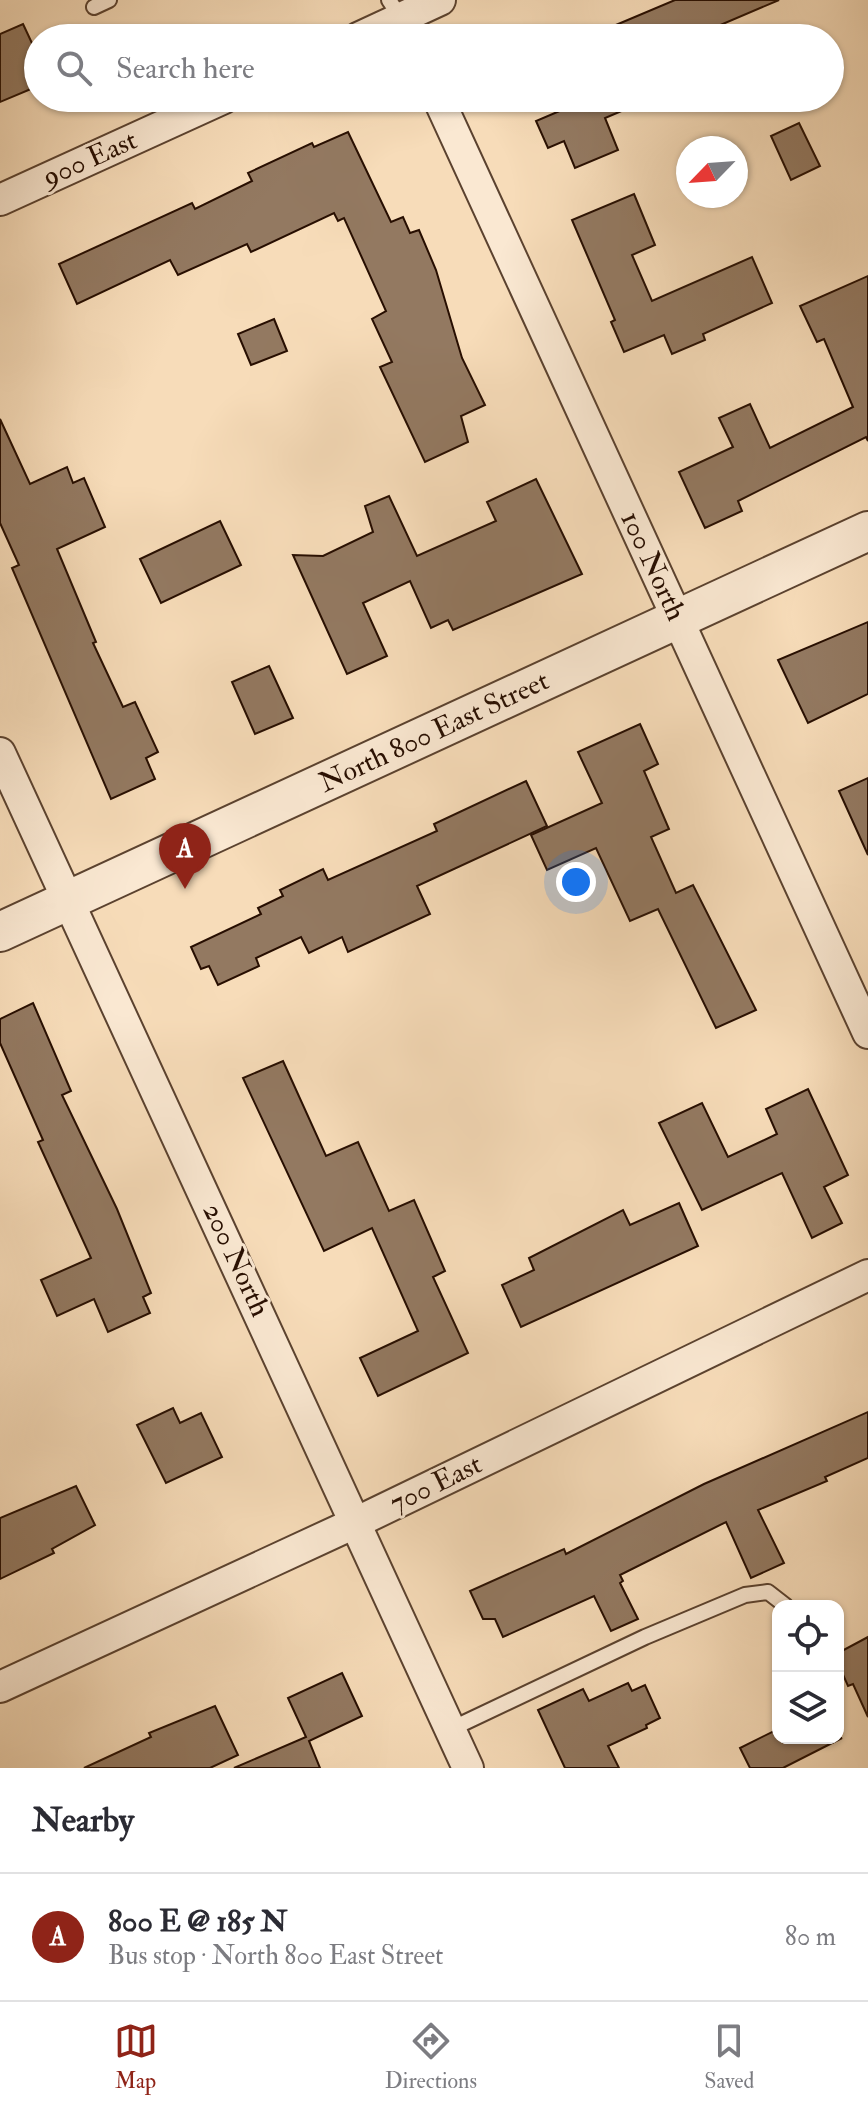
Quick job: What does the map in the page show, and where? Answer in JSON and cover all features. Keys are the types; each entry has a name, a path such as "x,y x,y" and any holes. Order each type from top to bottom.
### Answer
{"street":[{"path":"400,19 440,0"},
{"name":"900 East","path":"0,200 193,112"},
{"name":"100 North","path":"444,112 868,1033"},
{"name":"North 800 East Street","path":"0,932 868,531"},
{"name":"200 North","path":"0,753 468,1768"},
{"name":"700 East","path":"0,1687 357,1522 868,1275"}],"lane":[{"path":"94,7 109,0"},
{"path":"451,1729 645,1637 745,1595 768,1592 778,1600"}],"building":[{"path":"675,0 779,0 723,24 618,24"},
{"path":"24,26 24,92 0,102 0,34"},
{"path":"557,112 619,112 605,118 618,150 575,168 564,141 548,148 536,121"},
{"path":"799,123 820,166 791,180 771,136"},
{"path":"348,132 391,222 403,217 410,233 419,230 436,270 462,358 485,405 461,416 468,442 425,462 380,367 392,362 372,319 386,311 344,218 338,221 334,213 251,252 247,244 178,275 170,260 77,304 59,264 192,203 195,209 252,181 248,173 312,143 314,147"},
{"path":"634,194 655,245 632,255 652,301 752,257 772,303 703,334 705,340 672,354 664,335 624,352 611,322 615,320 572,220"},
{"path":"868,276 868,441 866,437 738,501 742,511 705,528 679,472 733,447 719,418 750,404 770,448 853,407 824,339 817,342 800,306"},
{"path":"274,319 287,351 251,365 238,334"},
{"path":"0,419 30,484 67,467 73,483 84,478 105,527 57,549 96,642 93,643 123,707 135,702 158,752 146,758 155,779 111,799 12,568 19,565 0,523"},
{"path":"536,479 582,574 453,630 448,620 431,628 410,581 363,603 387,656 347,674 293,555 323,556 373,532 365,506 389,496 417,556 496,521 487,502"},
{"path":"220,521 241,565 161,603 140,559"},
{"path":"868,622 868,694 808,723 778,660"},
{"path":"269,666 293,718 255,734 232,682"},
{"path":"640,724 658,764 644,771 669,829 651,837 676,893 693,885 756,1010 716,1028 658,909 630,921 596,848 547,870 531,835 602,803 578,752"},
{"path":"868,778 868,855 839,791"},
{"path":"526,781 547,826 417,886 430,914 348,952 342,937 309,953 301,937 256,958 259,966 218,985 209,966 201,969 191,947 261,914 258,908 283,896 280,890 323,869 328,880 437,831 434,824"},
{"path":"33,1003 71,1091 62,1095 117,1209 151,1293 143,1297 150,1313 108,1332 94,1299 57,1316 41,1280 91,1258 38,1142 43,1140 0,1043 0,1019"},
{"path":"283,1061 326,1156 358,1142 389,1211 414,1200 445,1271 433,1277 468,1353 378,1396 360,1358 418,1331 372,1228 324,1251 243,1078"},
{"path":"808,1089 848,1175 824,1187 842,1223 812,1238 782,1173 702,1210 659,1123 702,1103 728,1157 777,1134 766,1109"},
{"path":"679,1203 698,1246 521,1327 502,1285 534,1270 529,1258 623,1210 630,1225"},
{"path":"173,1408 180,1423 201,1413 222,1457 166,1483 137,1425"},
{"path":"868,1412 868,1458 825,1477 827,1481 758,1510 784,1563 751,1578 726,1522 620,1575 623,1581 620,1583 638,1619 611,1631 594,1596 503,1637 495,1619 483,1619 470,1591 564,1549 566,1554 704,1484"},
{"path":"76,1486 95,1525 52,1549 54,1553 0,1579 0,1518"},
{"path":"868,1637 868,1717 853,1684 848,1686 844,1677 844,1650"},
{"path":"342,1673 362,1716 309,1741 320,1768 234,1768 306,1737 288,1698"},
{"path":"628,1683 632,1691 645,1685 660,1718 646,1725 647,1728 608,1746 619,1768 565,1768 538,1710 583,1689 589,1701"},
{"path":"215,1706 238,1755 210,1768 84,1768 151,1737 149,1733"},
{"path":"772,1732 772,1744 830,1744 783,1768 750,1768 740,1748"}],"place":[{"name":"800 E @ 185 N","path":"185,889"}]}
